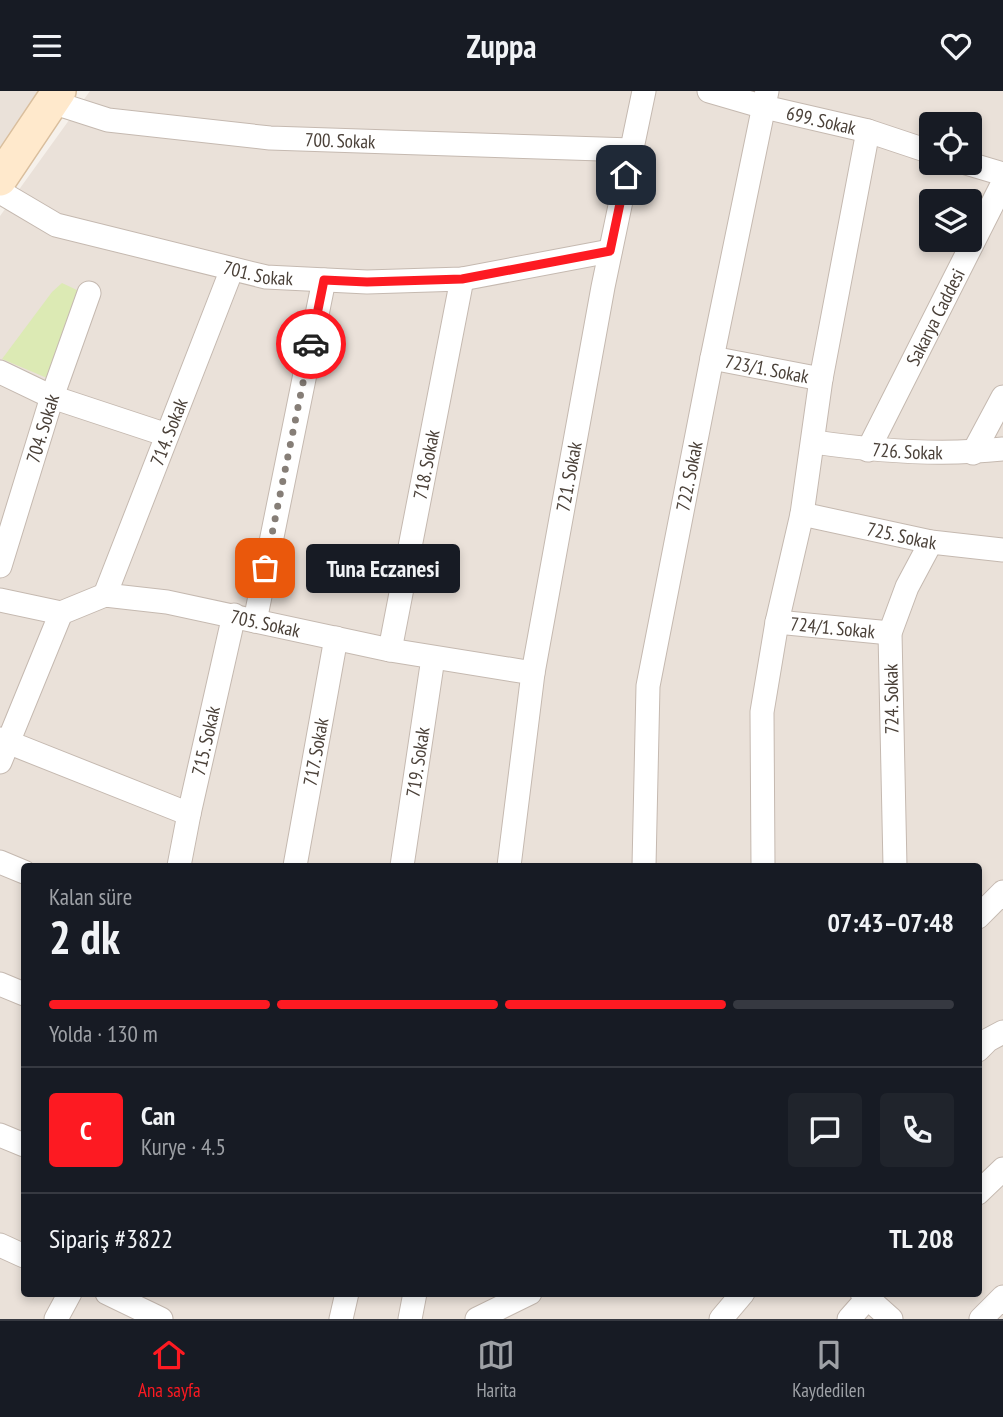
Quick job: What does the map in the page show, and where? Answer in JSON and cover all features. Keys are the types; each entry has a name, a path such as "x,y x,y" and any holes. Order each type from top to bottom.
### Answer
{"main road":[{"path":"0,179 56,97"}],"street":[{"name":"721. Sokak","path":"509,863 533,673 610,251 644,91"},
{"name":"699. Sokak","path":"709,91 765,99 919,148"},
{"name":"700. Sokak","path":"56,97 107,120 270,138 632,150"},
{"name":"722. Sokak","path":"644,863 648,686 765,99"},
{"path":"762,863 762,712 777,622 802,514 821,379 867,131"},
{"path":"982,168 1003,174"},
{"name":"Sakarya Caddesi","path":"868,450 1003,183"},
{"name":"701. Sokak","path":"0,193 56,225 266,277 367,282 462,279 610,251"},
{"name":"714. Sokak","path":"105,595 232,269"},
{"name":"718. Sokak","path":"390,650 462,279"},
{"name":"715. Sokak","path":"180,863 189,814 245,618 324,280"},
{"name":"704. Sokak","path":"0,566 52,397 89,293"},
{"name":"723/1. Sokak","path":"712,358 821,379"},
{"path":"0,372 52,397 167,435"},
{"path":"973,453 1003,397"},
{"name":"726. Sokak","path":"814,442 868,450 973,453 1003,449"},
{"name":"725. Sokak","path":"802,514 931,542 1003,549"},
{"name":"724. Sokak","path":"895,863 890,633 907,587 931,542"},
{"name":"705. Sokak","path":"61,613 105,595 167,602 390,650 533,673"},
{"path":"0,600 61,613 3,748 189,814"},
{"name":"724/1. Sokak","path":"777,622 890,633"},
{"name":"717. Sokak","path":"296,863 336,638"},
{"name":"719. Sokak","path":"402,863 433,658"},
{"path":"0,862 21,871"},
{"path":"982,912 1003,892"},
{"path":"0,984 21,993"},
{"path":"982,1047 1003,1032"},
{"path":"0,1135 21,1144"},
{"path":"982,1189 1003,1169"},
{"path":"0,1245 21,1255"},
{"path":"56,1319 68,1297"},
{"path":"115,1297 161,1319"},
{"path":"341,1319 346,1297"},
{"path":"410,1319 414,1297"},
{"path":"721,1319 740,1297"},
{"path":"849,1319 866,1297"},
{"path":"869,1297 891,1319"},
{"path":"981,1319 1003,1297"},
{"path":"477,1319 527,1301"}],"shaded area":[{"path":"0,91 39,91 0,150"},
{"path":"90,91 1003,91 1003,1319 0,1319 0,216"}],"green space":[{"path":"62,283 79,291 47,378 2,359 52,292"}],"way so far":[{"path":"265,568 311,344"}],"place":[{"name":"Tuna Eczanesi","path":"265,568"}],"route":[{"path":"311,344 324,280 367,282 462,279 610,251 626,175"}]}
